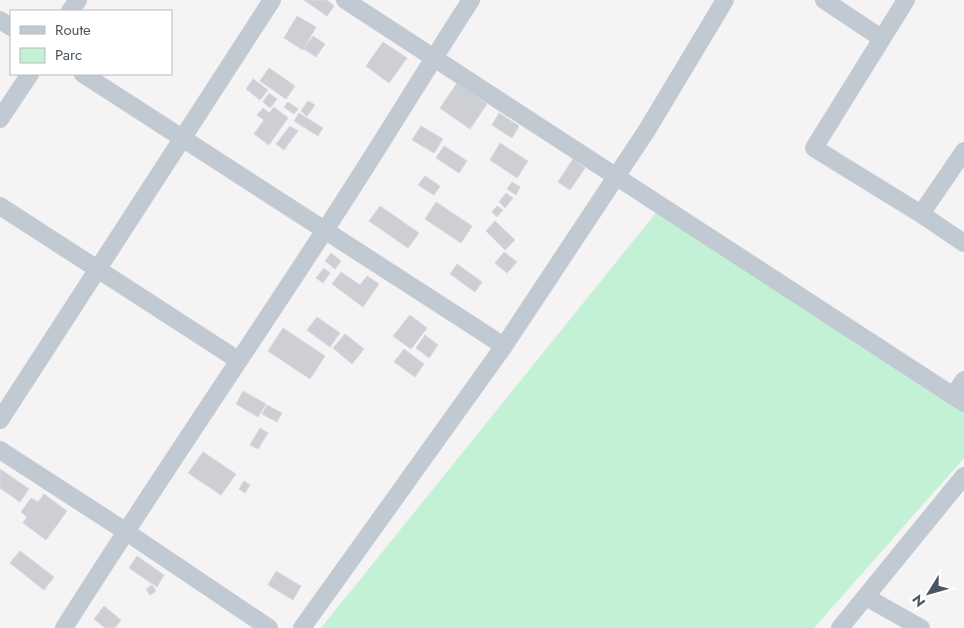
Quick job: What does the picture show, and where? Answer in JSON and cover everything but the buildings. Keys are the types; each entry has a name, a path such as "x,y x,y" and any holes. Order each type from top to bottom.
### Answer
{"street":[{"path":"0,420 272,0"},
{"path":"346,0 959,399 964,380"},
{"path":"64,628 125,531 325,231 471,0"},
{"path":"302,628 504,346 647,130 725,0"},
{"path":"824,0 882,38"},
{"path":"906,0 814,148 964,243"},
{"path":"0,119 29,75"},
{"path":"85,75 504,346"},
{"path":"921,214 964,151"},
{"path":"0,206 238,360"},
{"path":"0,450 125,531 268,628"},
{"path":"840,628 964,476"},
{"path":"866,597 921,628"}],"green space":[{"path":"659,209 964,408 964,458 814,628 321,628"}]}
